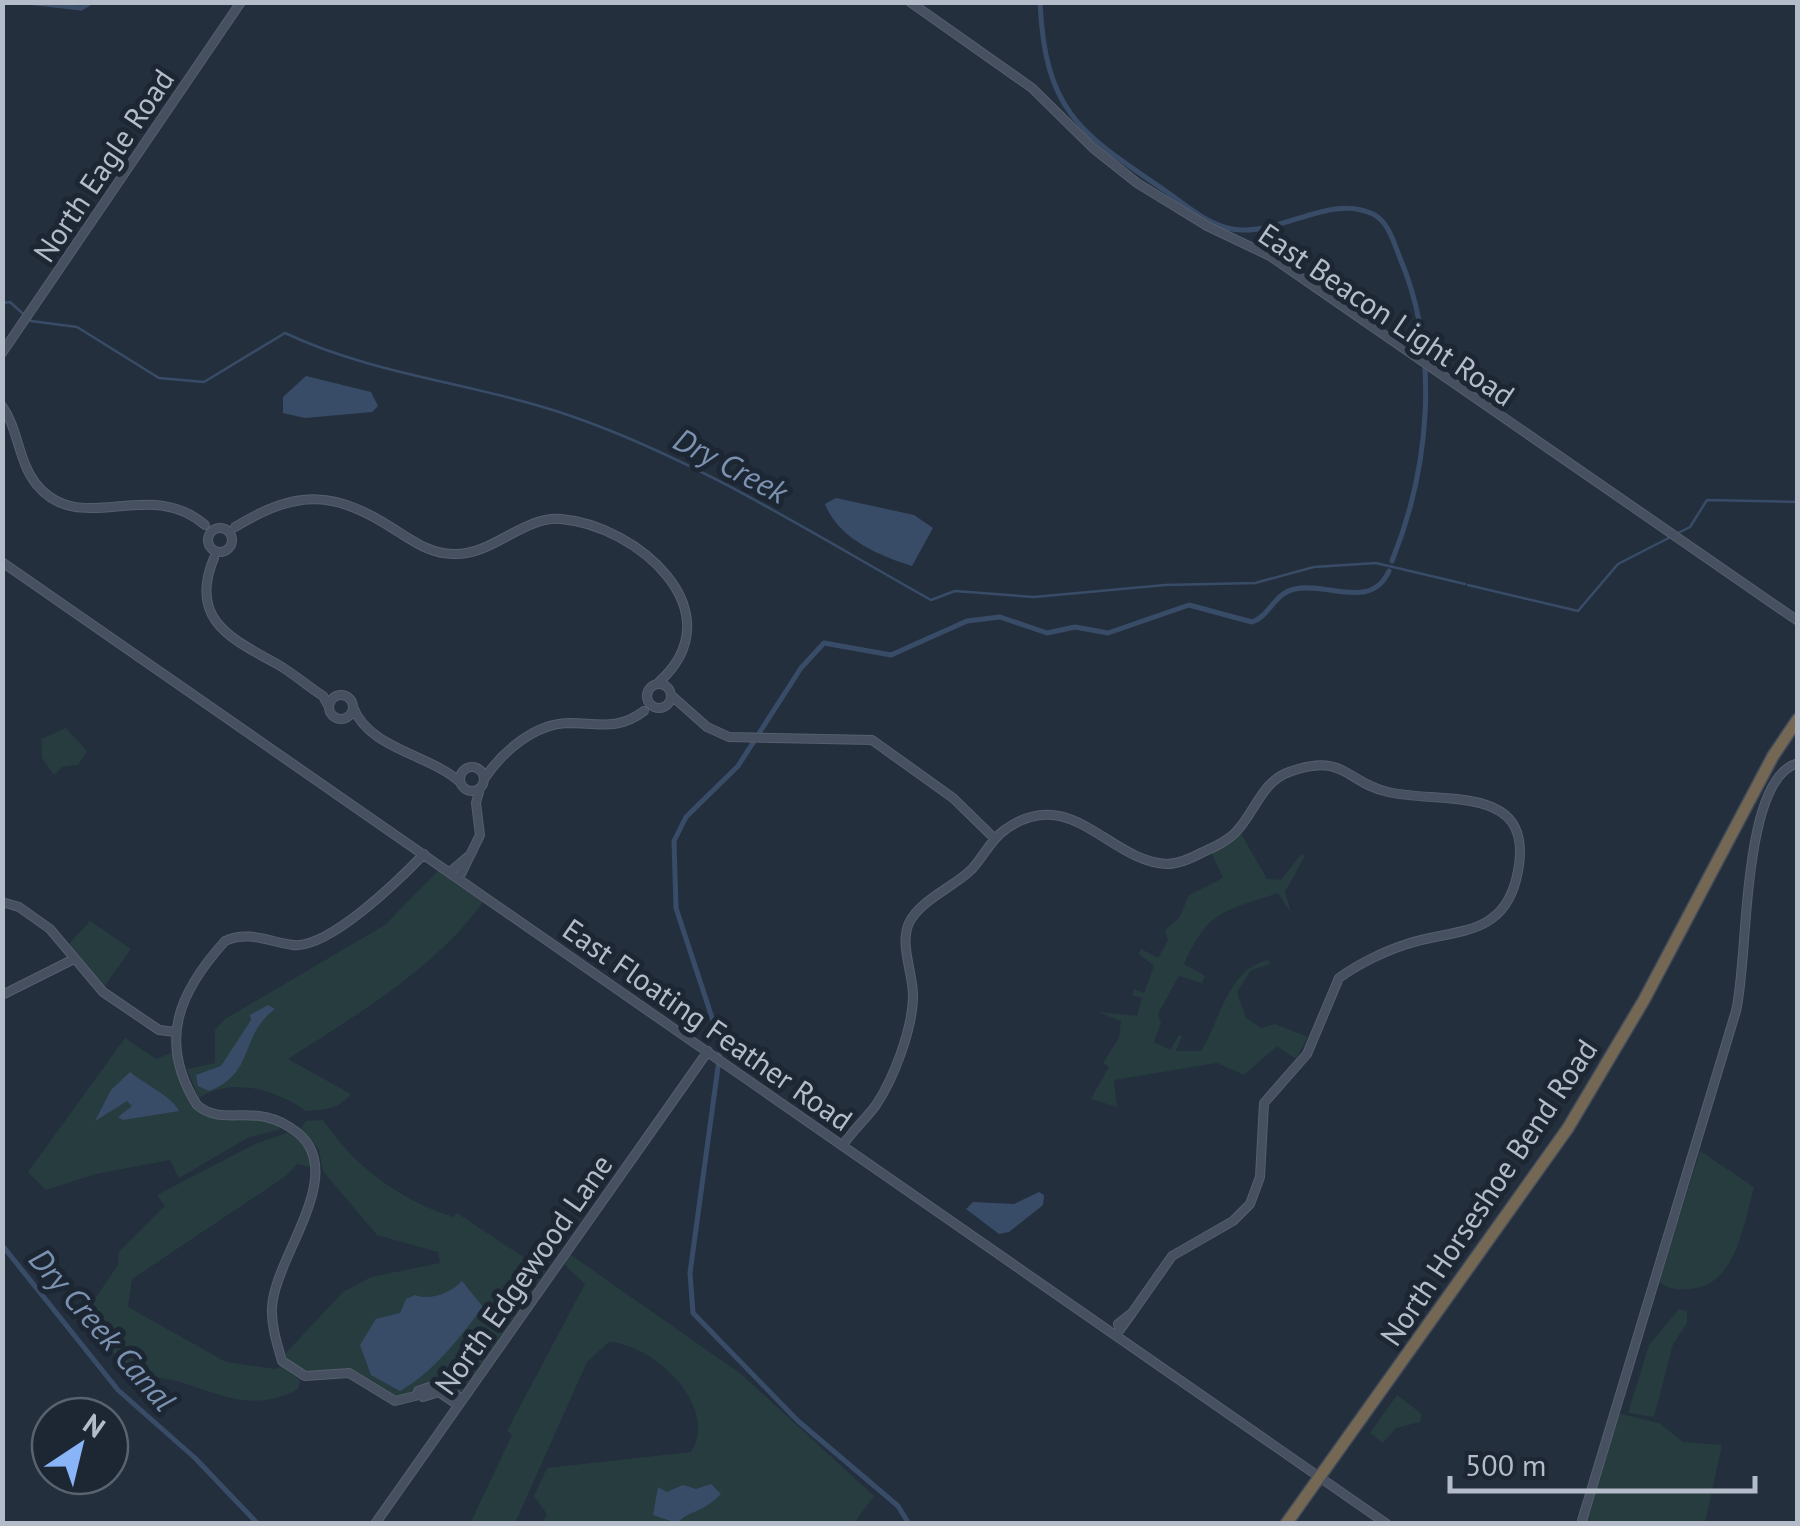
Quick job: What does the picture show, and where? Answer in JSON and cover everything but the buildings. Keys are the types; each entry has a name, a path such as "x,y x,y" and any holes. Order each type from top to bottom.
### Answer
{"highway":[{"name":"North Horseshoe Bend Road","path":"1286,1524 1526,1190 1588,1096 1777,748 1798,719"}],"street":[{"name":"North Eagle Road","path":"2,353 241,2"},
{"name":"East Beacon Light Road","path":"910,2 1036,91 1093,148 1137,183 1190,217 1270,256 1798,621"},
{"path":"2,406 34,482 60,502 94,509 157,502 220,528 235,526 277,505 318,498 356,506 417,544 448,554 470,554 552,519 600,528 639,553 683,598 687,635 666,676 649,689 644,711"},
{"path":"2,418 12,428"},
{"path":"205,525 212,553 206,592 219,626 234,641 322,696 334,717 358,720 446,772 476,803"},
{"path":"212,553 229,548 235,526"},
{"path":"220,528 232,536"},
{"path":"208,537 220,528"},
{"name":"East Floating Feather Road","path":"2,562 1118,1332 1387,1524"},
{"path":"666,676 678,704 716,732 755,739 863,738 953,798 995,839"},
{"path":"658,683 671,692"},
{"path":"666,706 671,692"},
{"path":"322,696 345,696 358,720"},
{"path":"328,705 334,696"},
{"path":"648,700 656,708"},
{"path":"460,878 480,835 476,803 482,783 492,768 540,729 565,723 610,726 644,711 678,704"},
{"path":"344,719 353,706"},
{"path":"1581,1524 1736,1011 1757,829 1778,776 1798,764"},
{"path":"846,1147 884,1091 910,1019 913,995 908,926 918,911 972,869 995,839 1026,818 1055,816 1078,822 1152,861 1180,862 1232,836 1276,779 1324,765 1346,770 1386,792 1473,798 1504,816 1517,840 1518,870 1511,894 1498,914 1470,932 1403,945 1339,978 1307,1054 1264,1103 1260,1177 1250,1204 1234,1221 1172,1256 1124,1329 1118,1332"},
{"path":"478,768 482,783"},
{"path":"446,772 492,768"},
{"path":"463,770 463,786"},
{"path":"463,786 482,783"},
{"path":"424,854 377,902 305,943 294,945 248,936 225,941 181,1002 175,1032 178,1056 197,1105 220,1115 270,1115 300,1134 316,1157 315,1185 272,1305 282,1361 305,1376 349,1372 395,1402 418,1395 427,1385 438,1384 461,1402"},
{"path":"450,872 471,854"},
{"path":"2,902 19,907 43,923 103,992 159,1030 175,1032"},
{"path":"2,995 72,960"},
{"name":"North Edgewood Lane","path":"375,1524 709,1052"}],"green space":[{"path":"66,728 87,751 78,765 62,767 54,775 42,758 41,739"},
{"path":"1240,832 1267,879 1281,880 1301,854 1305,856 1285,892 1291,913 1278,893 1231,909 1211,922 1184,964 1205,976 1202,983 1179,976 1158,1014 1161,1023 1154,1042 1170,1050 1179,1035 1182,1036 1176,1051 1201,1051 1234,985 1254,965 1268,960 1270,964 1251,970 1237,992 1246,1018 1261,1028 1275,1024 1308,1037 1296,1059 1277,1046 1244,1075 1217,1063 1114,1080 1117,1107 1091,1099 1109,1067 1103,1063 1119,1038 1121,1021 1098,1012 1137,1016 1142,998 1132,995 1134,989 1144,993 1154,966 1139,954 1141,949 1158,958 1168,940 1165,930 1179,918 1189,895 1223,878 1211,852"},
{"path":"438,871 483,902 418,970 288,1059 351,1094 346,1099 331,1108 306,1111 282,1097 254,1088 225,1088 199,1098 187,1069 215,1063 215,1030 225,1019 385,925"},
{"path":"90,921 131,949 104,987 68,945"},
{"path":"125,1038 156,1059 173,1052 195,1105 204,1114 257,1117 280,1125 279,1130 249,1137 179,1178 170,1160 96,1174 46,1190 28,1172"},
{"path":"323,1120 350,1153 380,1180 433,1210 453,1217 457,1213 546,1272 461,1392 433,1382 398,1398 348,1368 302,1372 284,1355 343,1292 371,1277 440,1263 438,1252 377,1235 323,1171 319,1150 301,1128 306,1121"},
{"path":"289,1132 307,1146 314,1168 297,1164 286,1176 132,1279 128,1307 226,1362 276,1369 281,1366 300,1380 298,1389 253,1401 173,1380 135,1380 84,1315 118,1265 119,1252 165,1206 157,1195 255,1144"},
{"path":"1700,1151 1754,1187 1728,1265 1705,1286 1672,1288 1659,1281"},
{"path":"571,1255 741,1374 874,1496 854,1523 542,1523 547,1514 534,1496 547,1468 691,1452 698,1434 697,1416 678,1381 645,1354 609,1342 587,1362 515,1523 470,1524 512,1435 507,1431 585,1284 564,1264"},
{"path":"1679,1309 1687,1311 1687,1323 1673,1344 1654,1417 1628,1413 1649,1345"},
{"path":"1397,1395 1422,1414 1420,1422 1396,1428 1383,1443 1370,1433"},
{"path":"1617,1413 1659,1423 1683,1442 1722,1445 1705,1523 1586,1524"}],"water":[{"path":"306,376 371,392 378,406 372,412 305,418 283,413 283,397"},
{"path":"836,498 914,515 933,528 912,566 873,551 839,527 825,504"},
{"path":"268,1005 275,1009 256,1030 234,1074 209,1091 198,1086 196,1075 221,1066 251,1020 250,1015"},
{"path":"130,1072 164,1095 179,1111 123,1120 118,1117 132,1106 127,1101 95,1121 111,1090"},
{"path":"1039,1192 1044,1195 1043,1205 1009,1232 999,1234 966,1209 973,1202 1014,1204"},
{"path":"462,1281 483,1307 435,1364 400,1391 371,1375 360,1345 376,1319 400,1313 406,1299 415,1295 440,1295"},
{"path":"711,1484 721,1494 677,1523 653,1515 658,1487 667,1492 683,1485 696,1489"}],"waterway":[{"path":"27,2 81,8 91,2"},
{"path":"1040,2 1050,71 1074,117 1112,154 1202,217 1230,229 1258,229 1341,208 1373,214 1387,227 1413,294 1425,371 1422,449 1405,525 1392,561"},
{"name":"Dry Creek","path":"2,303 10,302 31,321 77,327 159,378 204,382 285,333 355,359 571,416 710,476 931,600 955,591 1034,597 1165,585 1255,583 1314,567 1376,563 1465,584"},
{"name":"Dry Creek","path":"1468,585 1578,611 1618,564 1690,527 1707,500 1798,502"},
{"path":"909,1524 898,1506 798,1421 693,1313 690,1273 721,1045 676,908 674,841 686,817 738,766 801,668 824,643 891,655 967,621 1000,617 1047,633 1075,627 1108,633 1189,605 1252,622 1288,591 1371,590 1389,571"},
{"name":"Dry Creek Canal","path":"2,1245 118,1390 195,1458 258,1524"}]}
